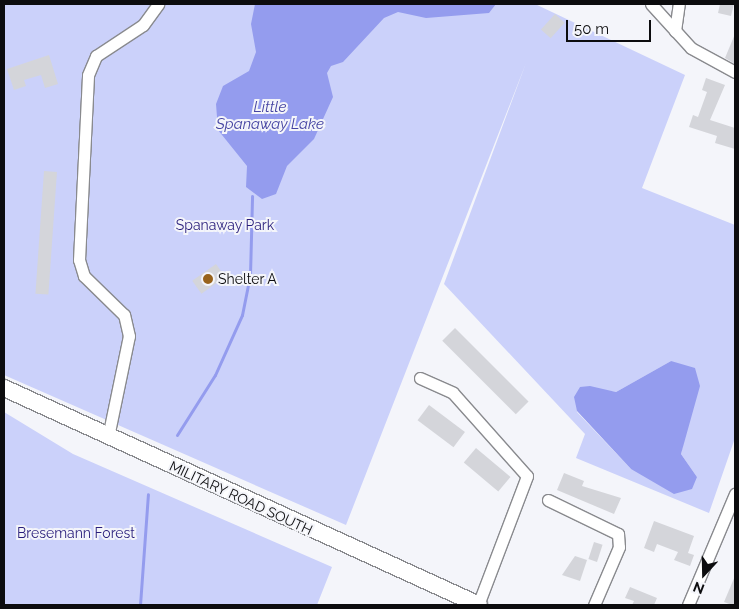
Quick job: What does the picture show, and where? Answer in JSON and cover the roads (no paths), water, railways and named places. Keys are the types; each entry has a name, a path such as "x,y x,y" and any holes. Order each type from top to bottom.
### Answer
{"main road":[{"name":"MILITARY ROAD SOUTH","path":"4,388 479,605"}],"street":[{"path":"108,437 129,336 124,315 92,286 81,268 78,242 88,75 99,53 143,25 158,4"},
{"path":"652,4 675,31 701,56 735,72"},
{"path":"675,31 680,4"},
{"path":"420,378 453,393 527,476 479,605"},
{"path":"688,605 735,494"},
{"path":"548,500 618,534 619,546 594,605"}],"water":[{"name":"Little Spanaway Lake","path":"255,4 496,4 489,13 426,18 398,12 384,18 343,62 331,66 327,73 333,97 314,139 287,166 276,194 262,199 246,187 247,166 218,130 216,104 223,86 249,71 256,52 251,24"},
{"path":"671,361 695,368 700,386 681,454 697,477 692,489 674,494 631,469 577,411 574,397 580,387 590,386 616,392"}],"waterway":[{"path":"177,435 215,375 242,315 250,275 252,196"},
{"path":"140,605 148,494"}],"place":[{"name":"Shelter A","path":"208,279"}],"park label":[{"name":"Spanaway Park","path":"225,225"},
{"name":"Bresemann Forest","path":"76,533"}]}
